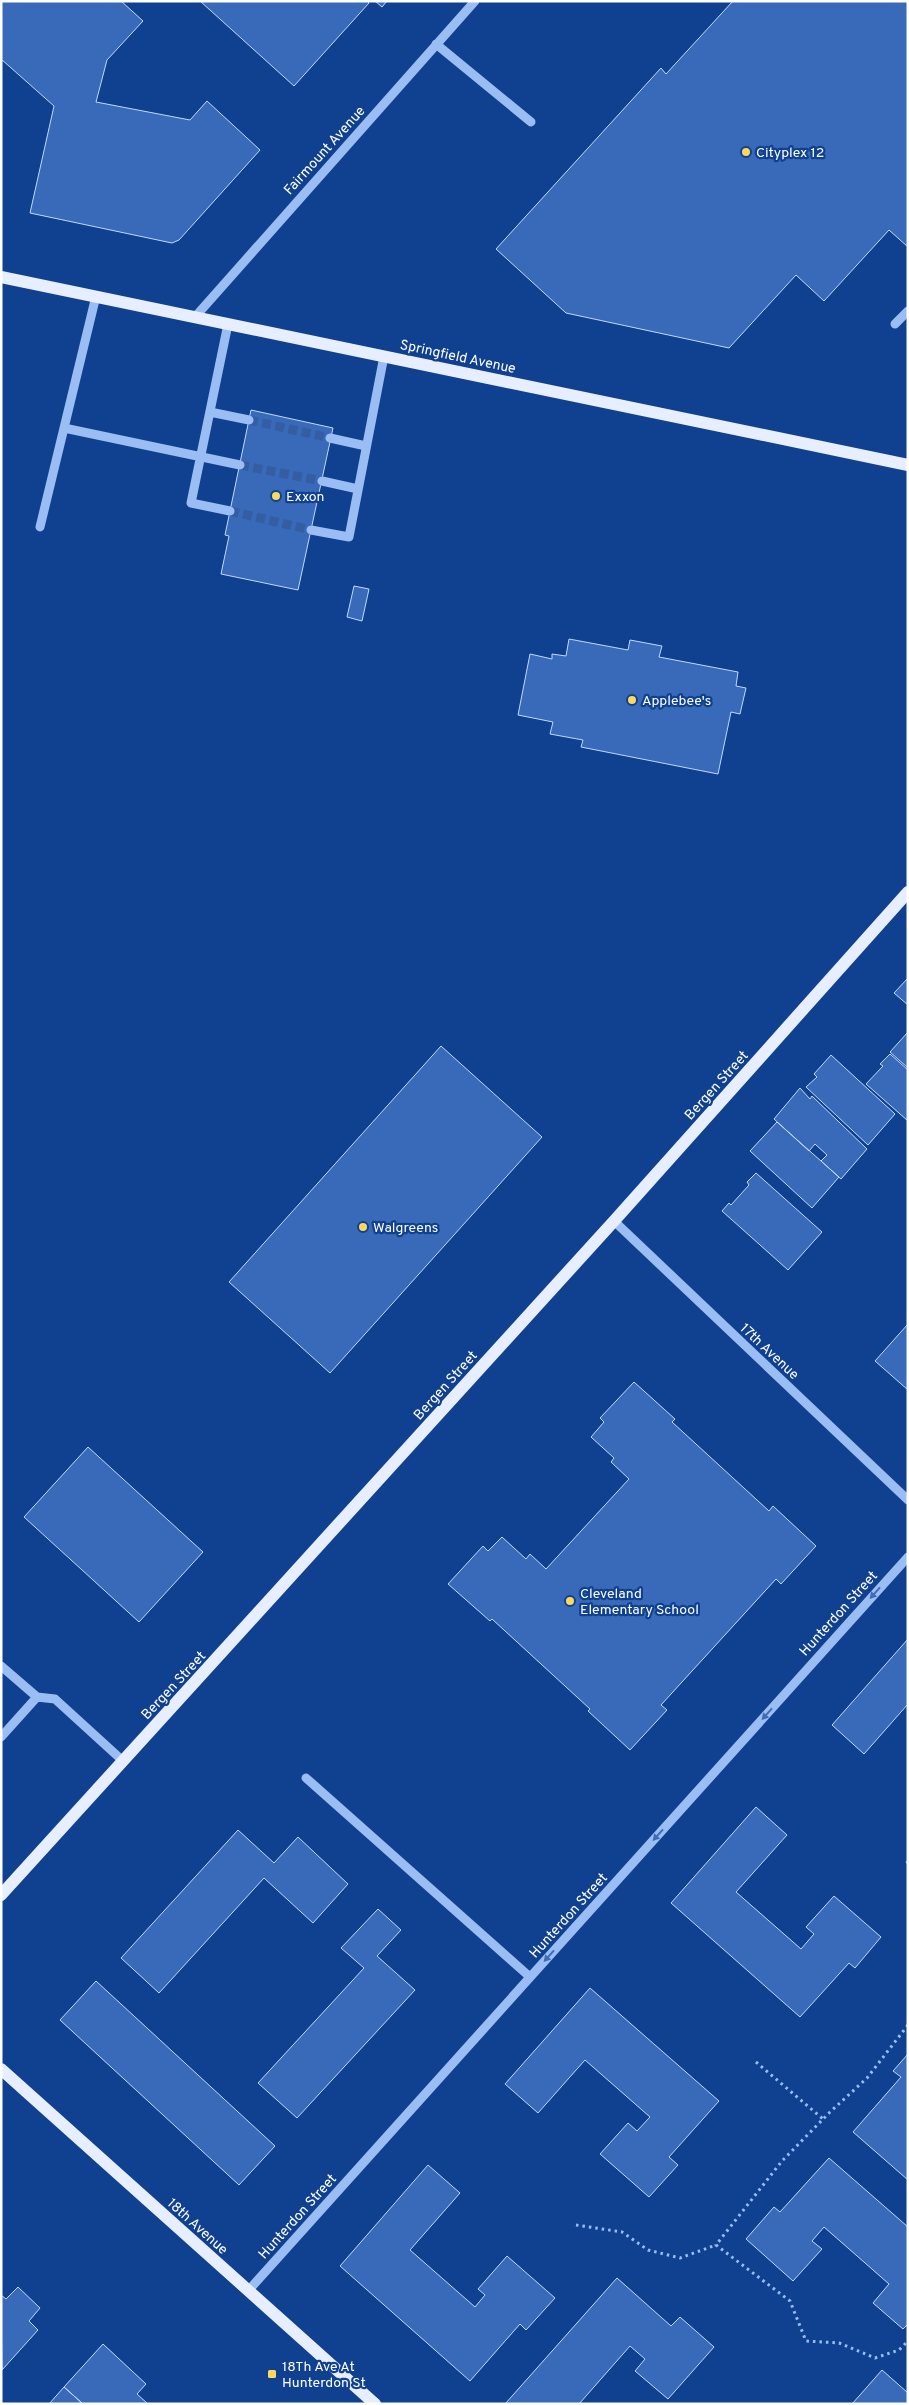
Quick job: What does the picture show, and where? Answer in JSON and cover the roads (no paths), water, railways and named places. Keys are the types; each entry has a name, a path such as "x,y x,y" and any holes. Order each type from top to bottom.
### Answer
{"main road":[{"name":"Springfield Avenue","path":"1,277 908,465"},
{"name":"Bergen Street","path":"1,1895 614,1221 908,892"},
{"name":"18th Avenue","path":"1,2069 375,2404"}],"street":[{"name":"Fairmount Avenue","path":"195,317 475,1"},
{"path":"436,44 531,122"},
{"path":"40,527 96,296"},
{"path":"896,324 908,311"},
{"path":"228,324 191,503 230,511"},
{"path":"312,530 348,537 384,356"},
{"path":"210,412 249,420"},
{"path":"64,428 240,465"},
{"path":"330,438 366,446"},
{"path":"322,481 358,489"},
{"name":"17th Avenue","path":"614,1221 908,1500"},
{"name":"Hunterdon Street","path":"248,2291 908,1556"},
{"path":"1,1666 37,1697 55,1699 123,1761"},
{"path":"1,1737 37,1697"},
{"path":"306,1778 530,1977"}],"tunnel":[{"path":"249,420 330,438"},
{"path":"240,465 322,481"},
{"path":"230,511 311,530"}],"place":[{"name":"Cityplex 12","path":"746,152"},
{"name":"Exxon","path":"276,496"},
{"name":"Applebee's","path":"632,700"},
{"name":"Walgreens","path":"363,1227"},
{"name":"Cleveland Elementary School","path":"570,1601"},
{"name":"18Th Ave At Hunterdon St","path":"272,2374"}]}
